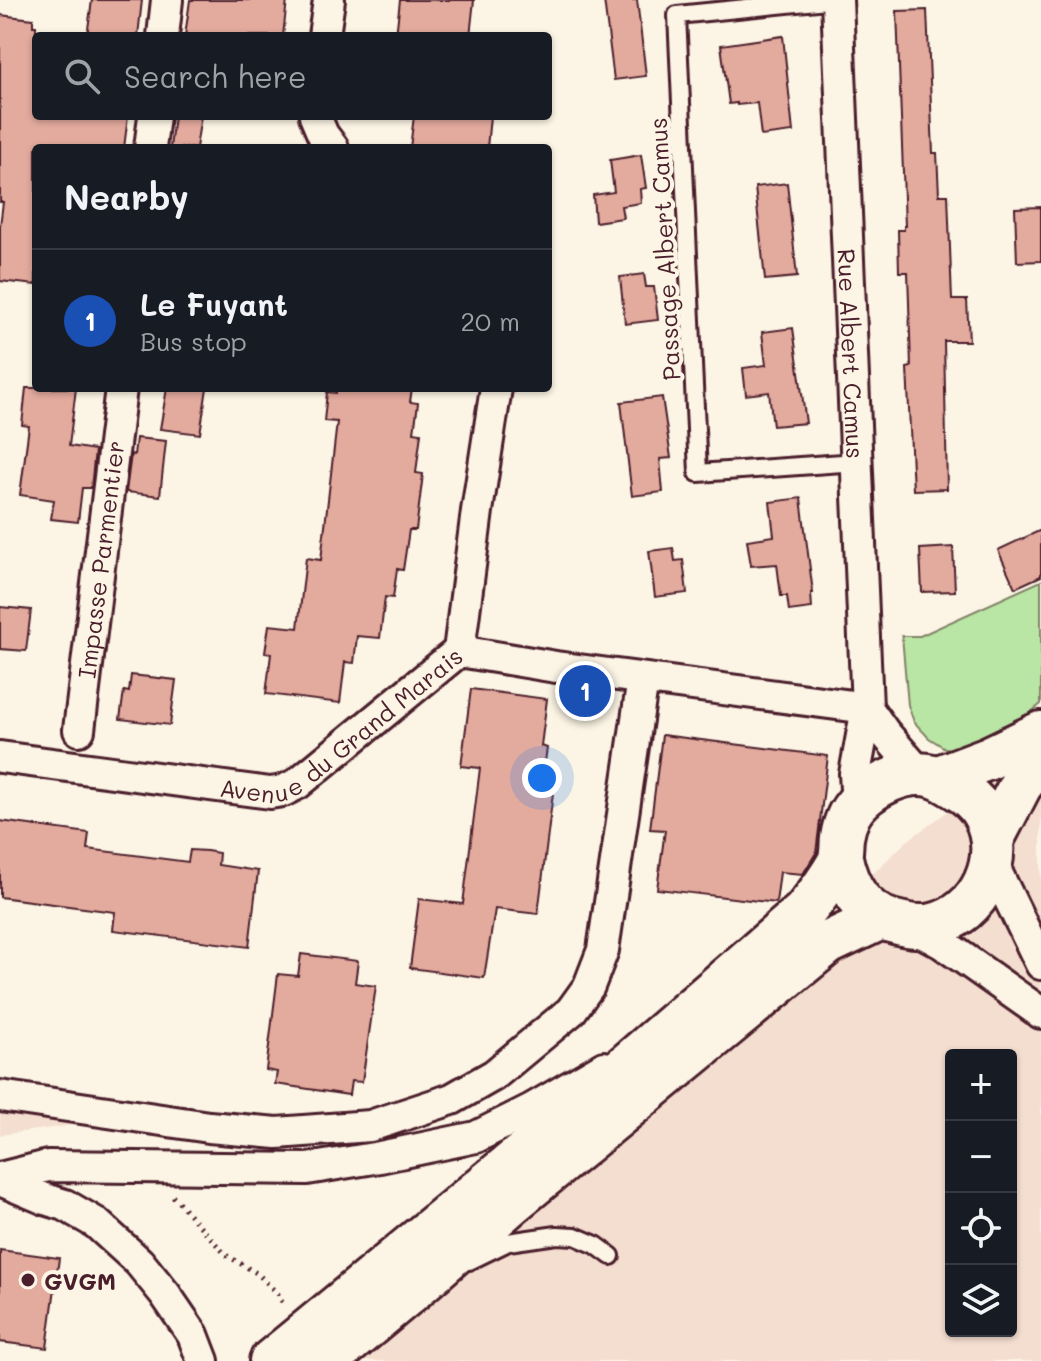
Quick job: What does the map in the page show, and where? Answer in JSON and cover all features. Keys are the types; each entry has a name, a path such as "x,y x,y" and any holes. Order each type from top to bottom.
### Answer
{"street":[{"path":"163,32 167,0"},
{"path":"325,32 329,0"},
{"name":"Rue Albert Camus","path":"837,0 867,708 855,774 857,804"},
{"path":"150,144 154,120"},
{"path":"316,120 330,144"},
{"name":"Impasse Parmentier","path":"79,730 121,392"},
{"path":"459,651 495,392"},
{"name":"Avenue du Grand Marais","path":"0,757 270,793 283,791 297,784 459,651 556,667 867,708"},
{"path":"0,1096 203,1127 277,1133 370,1126 452,1099 494,1075 571,1011 589,986 603,950 643,679"},
{"path":"867,708 884,732 930,776 968,795 984,815 992,852 1041,964"},
{"path":"1041,733 989,758 930,776 900,776 881,784 863,797 849,815 842,836 841,858 853,893 866,907 942,943 1041,1013"},
{"path":"299,1353 417,1286 513,1202 828,943 896,922 933,925 954,917 972,903 985,885 992,852 1020,786 1041,758"},
{"path":"299,1353 664,1031 804,912 841,858"},
{"path":"0,1179 48,1166 307,1169 476,1137 532,1109 664,1031"},
{"path":"0,1179 65,1205 96,1223 139,1262 165,1294 193,1335 203,1361"}],"lane":[{"name":"Passage Albert Camus","path":"827,0 677,15 698,473 857,462"},
{"path":"417,1286 508,1242 557,1235 575,1236 611,1256"}],"path":[{"path":"169,1168 171,1194 226,1255 258,1274 278,1294 299,1353"}],"shaded area":[{"path":"1041,743 1041,1361 357,1361 907,841"},
{"path":"0,1106 104,1121 0,1135"}],"green space":[{"path":"1041,581 1041,704 990,745 956,750 945,748 929,738 914,722 908,705 902,636 920,636"}],"building":[{"path":"92,0 142,0 138,32 88,32"},
{"path":"190,0 287,0 283,32 186,32"},
{"path":"400,0 474,0 470,32 396,32"},
{"path":"604,0 637,0 646,76 614,80"},
{"path":"927,10 933,153 937,153 939,195 948,195 952,300 967,300 969,341 944,341 947,489 913,490 907,368 911,367 908,272 899,272 898,230 904,230 905,226 897,11"},
{"path":"0,15 33,19 33,26 36,26 36,32 32,32 32,120 128,120 124,144 32,144 32,285 0,281 3,202 0,202"},
{"path":"783,36 793,132 761,136 757,103 729,104 721,45"},
{"path":"174,120 200,120 197,144 170,144"},
{"path":"414,120 490,120 487,144 410,144"},
{"path":"641,155 646,188 640,189 641,203 621,206 623,218 595,222 593,195 614,192 610,160"},
{"path":"787,183 797,277 765,280 755,187"},
{"path":"1041,207 1041,261 1017,262 1015,208"},
{"path":"644,274 646,287 654,287 658,320 625,324 620,277"},
{"path":"793,328 806,423 773,426 769,392 746,395 743,368 766,365 762,332"},
{"path":"26,388 32,388 32,392 76,392 69,446 95,450 91,488 82,488 78,522 51,519 54,500 20,495 29,426 22,425"},
{"path":"166,392 206,392 200,434 160,429"},
{"path":"327,392 411,392 410,402 418,403 414,432 421,433 416,473 423,474 416,530 409,530 403,570 397,569 393,598 385,597 380,638 357,636 354,663 345,662 340,703 266,694 271,654 265,653 269,625 298,628 306,558 321,560 337,422 324,421"},
{"path":"662,397 671,458 660,459 663,492 632,496 621,402"},
{"path":"136,438 166,441 160,496 126,492"},
{"path":"801,498 813,593 812,608 789,611 787,596 781,596 777,564 751,566 747,540 774,536 770,502"},
{"path":"1041,530 1041,576 1015,588 998,550"},
{"path":"953,547 955,591 922,592 920,549"},
{"path":"673,548 675,561 683,560 687,593 655,597 649,551"},
{"path":"0,607 31,610 26,651 0,649"},
{"path":"131,675 176,680 170,725 120,719 124,691 129,692"},
{"path":"471,689 547,699 541,746 547,748 543,776 555,777 538,914 495,909 484,978 410,968 419,899 463,904 480,768 461,766"},
{"path":"662,735 828,756 816,853 803,874 780,872 776,903 657,889 665,830 650,829"},
{"path":"0,821 89,833 87,849 188,862 190,850 207,851 219,853 218,865 258,871 249,947 113,930 115,912 0,897"},
{"path":"301,954 358,961 355,983 376,986 362,1082 351,1081 349,1095 275,1084 277,1072 266,1070 278,974 298,976"},
{"name":"GVGM","path":"0,1250 59,1258 47,1348 0,1342"}],"place":[{"name":"Le Fuyant","path":"585,691"},
{"name":"GVGM","path":"28,1280"}]}
